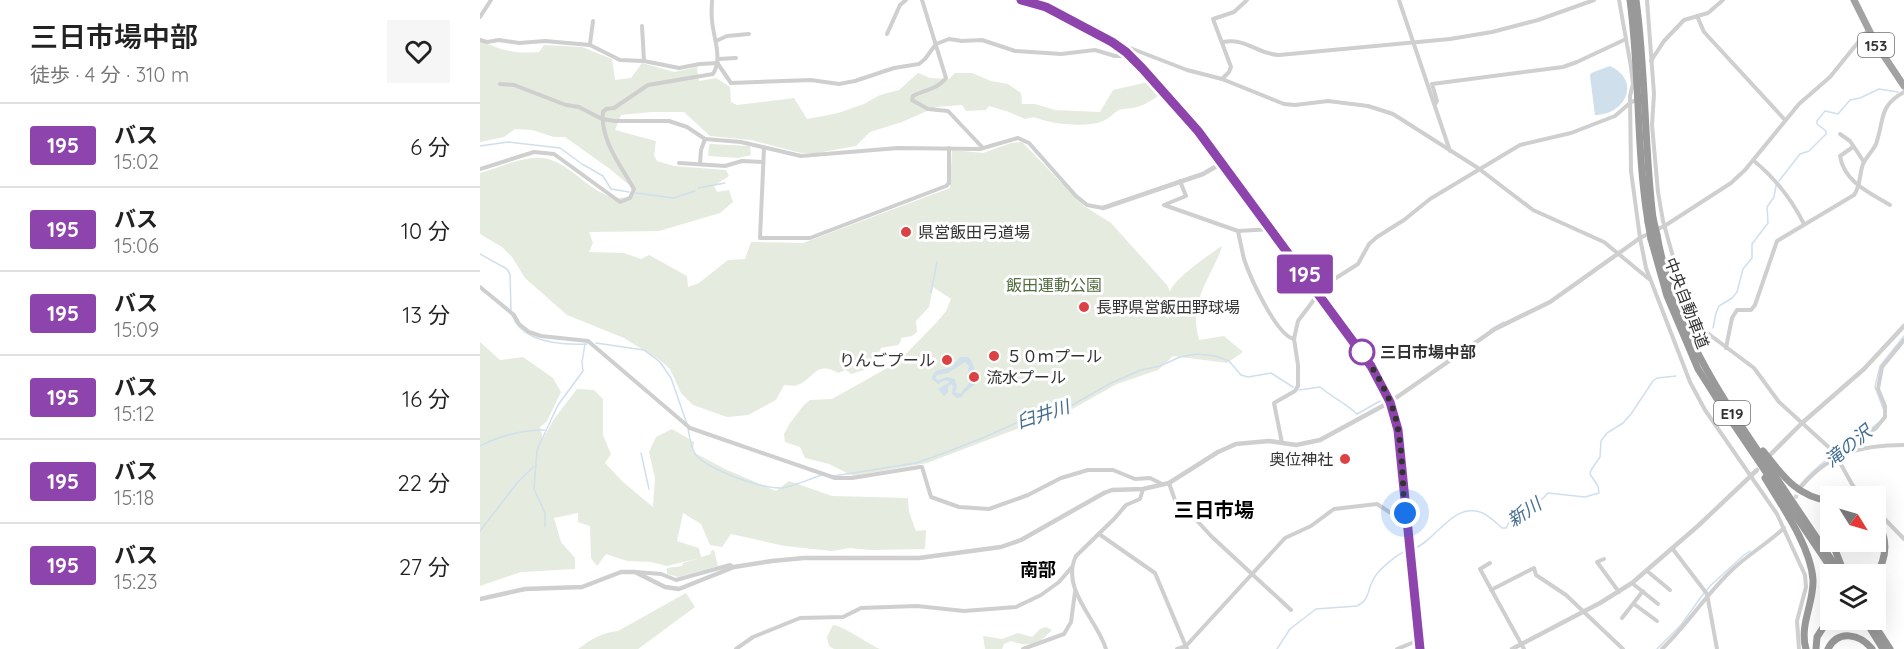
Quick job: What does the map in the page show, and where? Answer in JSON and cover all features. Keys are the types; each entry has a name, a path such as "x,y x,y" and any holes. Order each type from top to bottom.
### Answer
{"highway":[{"name":"中央自動車道","path":"1630,0 1637,64 1642,182 1667,296 1698,369 1828,564"},
{"name":"中央自動車道","path":"1636,0 1642,48 1651,220"},
{"name":"153","path":"1854,0 1868,30 1904,86"},
{"name":"中央自動車道","path":"1654,237 1679,312 1700,361 1834,564"},
{"path":"1715,385 1788,482 1795,489 1820,499"},
{"path":"1724,410 1728,422 1785,511 1811,566 1812,589 1804,629 1806,649"},
{"path":"1819,649 1817,637 1823,630"},
{"path":"1871,630 1883,649"},
{"path":"1879,630 1891,649"},
{"path":"1828,649 1843,635 1851,635 1861,638 1872,649"}],"street":[{"path":"480,17 491,0"},
{"path":"712,0 712,19 718,61 731,83 811,80 839,84 872,77 902,66 919,64 936,44 949,39 982,40 1015,51 1060,54 1095,50 1115,56 1121,56 1126,52"},
{"path":"887,34 900,5 906,0"},
{"path":"922,0 946,78 942,83 913,96 912,100 928,109 948,111 983,148"},
{"path":"1021,0 1046,7 1126,52 1187,118 1272,229 1371,366 1390,402 1398,430 1420,649"},
{"path":"1222,79 1231,67 1213,19 1234,12 1247,0"},
{"path":"1399,0 1450,152"},
{"path":"1222,42 1241,41 1272,55 1279,55 1450,39 1492,32 1539,20 1594,0"},
{"path":"1619,0 1633,84 1630,103 1631,171 1640,238 1649,279 1690,382 1705,410 1784,526 1805,575 1806,587 1797,621 1799,649"},
{"path":"1647,0 1652,125 1658,192 1686,303 1706,332 1754,368 1779,402 1836,455 1853,486"},
{"path":"1651,62 1675,28 1688,18 1708,13 1723,0"},
{"path":"1697,16 1704,32 1785,120"},
{"path":"590,45 593,21"},
{"path":"642,26 644,61"},
{"path":"635,572 665,587 679,589 734,567 772,561 804,558 919,558 1001,547 1021,540 1104,493 1112,490 1143,489 1166,484 1218,452 1236,444 1262,441 1296,445 1320,440 1390,402 1495,329 1560,296 1640,238 1666,225 1731,183 1799,104 1830,77 1868,30"},
{"path":"716,41 727,36 749,34"},
{"path":"1435,104 1437,101 1432,84 1563,67 1626,39"},
{"path":"480,40 519,43 545,41 590,45 620,60 644,61 679,68 736,58"},
{"path":"1119,47 1130,48 1187,70 1222,79 1284,104 1328,101 1375,107 1393,114 1478,168 1533,210 1604,242 1649,279"},
{"path":"480,169 534,152 554,154 620,202 630,198 634,189 618,165 603,131 603,112 614,108 648,85 713,74 718,61"},
{"path":"500,84 514,86 566,105 579,107 602,119 615,121 669,120 687,127 705,139 741,142 801,156 898,148 983,148 1018,138 1026,141 1076,196 1087,205 1102,208 1203,174 1222,163"},
{"path":"1726,349 1732,318 1737,310 1751,310 1755,305 1777,241 1854,195 1859,186 1864,162 1875,146 1886,106 1890,100 1904,92"},
{"path":"1282,443 1274,404 1295,391 1298,386 1294,339 1298,321 1319,293 1336,278 1358,264 1369,244 1430,199 1478,168 1520,145 1571,134 1616,116 1636,100"},
{"path":"1840,134 1850,141 1864,162"},
{"path":"699,164 705,139"},
{"path":"1853,147 1840,156 1847,174 1859,186 1890,205"},
{"path":"765,148 760,238 803,239 946,186 949,183 949,148"},
{"path":"1753,160 1785,192 1804,224"},
{"path":"679,163 724,166 742,161 763,162"},
{"path":"1180,181 1186,196 1164,205 1238,231 1272,229"},
{"path":"1238,231 1244,259 1252,280 1284,334 1294,339"},
{"path":"480,287 514,315 519,324 529,332 541,336 588,340 690,428 835,478 852,478 920,467 931,497 959,507 977,509 996,508 1061,478 1088,471 1118,471 1135,479 1150,478 1166,484 1178,509 1190,513 1211,536 1291,610"},
{"path":"1680,304 1686,303"},
{"path":"1662,313 1668,309"},
{"path":"1846,453 1846,448 1876,429 1886,417 1886,406 1878,389 1881,372 1886,360 1900,342 1904,326"},
{"path":"1770,456 1802,423 1864,369 1900,342"},
{"path":"1800,488 1836,455 1882,445 1904,445"},
{"path":"1512,649 1522,647 1632,583 1757,470"},
{"path":"736,649 753,637 800,618 843,617 861,608 917,606 964,611 1016,607 1041,595 1059,582 1072,567 1076,556 1126,505 1140,499 1143,489"},
{"path":"1177,649 1186,648 1285,538 1311,526 1331,510 1377,504 1394,515 1405,513"},
{"path":"1662,649 1687,623 1706,593 1784,526 1786,518"},
{"path":"1886,520 1904,539"},
{"path":"1099,534 1155,573 1186,648"},
{"path":"1672,548 1706,593 1717,649"},
{"path":"1604,559 1597,562 1619,592"},
{"path":"1490,563 1480,569 1522,647"},
{"path":"480,599 525,589 582,587 621,572 661,574 676,580 730,565 734,567"},
{"path":"1072,567 1073,586 1106,649"},
{"path":"1491,590 1533,568 1536,575 1566,595 1623,649"},
{"path":"1647,571 1670,590"},
{"path":"1632,583 1659,604"},
{"path":"1023,649 1064,634 1071,622 1076,591"},
{"path":"1623,618 1643,591"},
{"path":"1634,604 1657,621"},
{"path":"1397,649 1419,640"}],"green space":[{"name":"飯田運動公園","path":"480,40 495,47 523,53 539,52 544,45 582,47 612,59 615,80 631,78 642,63 674,72 697,67 699,81 716,78 730,87 731,102 737,105 794,98 807,119 838,113 864,104 880,95 899,90 918,73 930,78 949,79 955,73 972,73 991,81 1008,84 1021,93 1022,104 1035,104 1055,110 1100,112 1113,90 1148,82 1157,91 1158,96 1135,108 1119,110 1105,120 1096,123 1068,124 1048,122 1034,117 1025,119 989,106 986,110 966,111 962,105 936,107 902,122 870,132 856,146 817,153 801,153 751,140 710,136 684,112 621,115 615,130 656,141 654,155 657,161 674,166 726,170 729,176 714,186 717,192 729,190 733,202 720,213 659,231 589,232 593,243 589,252 624,253 641,259 649,255 687,276 688,287 699,283 728,260 745,259 751,242 803,243 950,188 952,150 983,153 1011,143 1022,142 1084,206 1111,223 1167,285 1170,292 1184,274 1222,247 1198,303 1196,326 1199,340 1224,336 1243,352 1227,363 1173,356 1158,370 1117,384 1065,413 1051,416 927,463 853,476 829,464 805,458 800,447 785,442 784,434 804,405 810,400 832,399 898,362 937,322 946,311 951,299 933,287 929,307 916,321 917,332 912,336 901,338 898,345 881,348 876,360 863,370 851,374 846,370 838,373 830,369 819,370 801,384 784,385 776,400 748,415 727,417 693,405 681,393 670,369 661,361 624,338 567,315 525,278 512,257 502,247 480,234 480,173 511,163 543,158 565,167 607,196 618,198 629,196 632,190 610,169 565,137 515,129 504,137 480,142"},
{"path":"711,144 750,146 751,155 738,158 708,156"},
{"path":"480,342 500,360 523,357 553,378 561,392 547,421 540,427 543,439 554,419 577,389 594,390 603,399 603,435 611,454 605,463 623,482 653,507 655,478 649,452 656,437 672,429 694,442 693,452 776,491 789,481 832,496 908,498 909,512 916,531 926,530 925,549 850,548 832,551 785,546 731,534 722,547 710,545 701,524 683,513 677,541 699,548 701,557 711,554 714,550 718,566 678,577 667,574 667,568 682,566 683,563 700,558 667,566 651,562 627,561 606,554 597,566 591,558 590,526 578,522 578,513 554,518 561,542 575,558 575,569 521,572 480,586"},
{"path":"686,593 695,607 638,649 578,649 597,637 618,631"},
{"path":"833,625 880,649 834,649 829,646 827,637"},
{"path":"1046,627 1052,630 1043,639 1034,643 1024,644 1011,641 1004,644 1002,649 985,649 983,636 1002,639 1018,633 1032,637 1040,629"}],"water":[{"path":"1610,66 1620,72 1625,80 1626,96 1621,103 1606,114 1595,115 1590,76 1591,73"},
{"name":"流水プール","path":"960,357 968,357 973,366 974,385 962,397 957,398 952,394 951,384 944,396 938,389 950,382 945,380 938,384 932,379 936,371 952,367","holes":["965,362 969,366 968,371 972,380 960,394 955,392 957,388 955,379 947,377 938,380 935,378"]}],"waterway":[{"name":"新川","path":"1779,181 1800,154 1809,151 1826,134 1826,131 1817,124 1825,111 1838,114 1850,100 1879,89 1898,92"},
{"path":"480,146 508,142 560,148 603,176 611,189 629,192"},
{"path":"698,188 725,183"},
{"name":"新川","path":"1713,328 1719,306 1737,292 1743,269 1752,258 1752,244 1768,223 1767,207 1774,197 1776,186"},
{"path":"636,193 674,198 695,191"},
{"name":"臼井川","path":"480,254 507,269 510,274 511,310"},
{"path":"931,292 937,262"},
{"name":"臼井川","path":"512,315 517,324 534,337 555,343 587,344"},
{"path":"1490,330 1504,322"},
{"name":"滝の沢","path":"1883,408 1875,387 1880,366 1904,336"},
{"name":"臼井川","path":"596,343 644,350 660,362 671,378 687,424"},
{"path":"545,526 545,513 534,489 537,450 558,405 583,371 585,344"},
{"name":"臼井川","path":"834,476 916,463 985,437 1027,418 1069,407 1111,383 1180,357 1197,354 1215,356 1229,361 1241,375 1248,377 1271,373 1293,387"},
{"name":"新川","path":"1413,549 1461,513 1480,512 1502,528 1506,528 1518,511 1540,501 1548,493 1585,497 1599,493 1598,486 1590,474 1600,457 1601,441 1607,433 1623,423 1631,414 1653,381 1657,378 1676,376"},
{"path":"1299,390 1320,387 1357,414 1380,401"},
{"name":"滝の沢","path":"1868,431 1878,423"},
{"name":"臼井川","path":"688,428 691,446 696,455 712,467 736,478 782,488 822,475"},
{"path":"480,446 511,434 545,430"},
{"name":"滝の沢","path":"1800,485 1830,457 1864,434"},
{"path":"641,453 649,489"},
{"path":"480,531 517,483 533,467"},
{"name":"新川","path":"1277,649 1290,629 1316,609 1361,604 1382,568 1408,550"},
{"name":"滝の沢","path":"1657,649 1681,625 1711,585 1750,551"}],"tunnel":[{"path":"1793,504 1799,489"}],"bus line":[{"name":"195","path":"1021,0 1046,7 1112,42 1142,68 1198,131 1371,366 1390,402 1398,430 1420,649"}],"place":[{"name":"県営飯田弓道場","path":"906,232"},
{"name":"長野県営飯田野球場","path":"1084,307"},
{"name":"三日市場中部","path":"1362,352"},
{"name":"５０ｍプール","path":"994,356"},
{"name":"りんごプール","path":"947,360"},
{"name":"流水プール","path":"974,377"},
{"name":"奥位神社","path":"1345,459"}],"district":[{"name":"三日市場","path":"1214,509"},
{"name":"南部","path":"1038,569"}],"route":[{"path":"1362,352 1358,348 1386,393 1393,411 1398,430 1405,513"}]}
